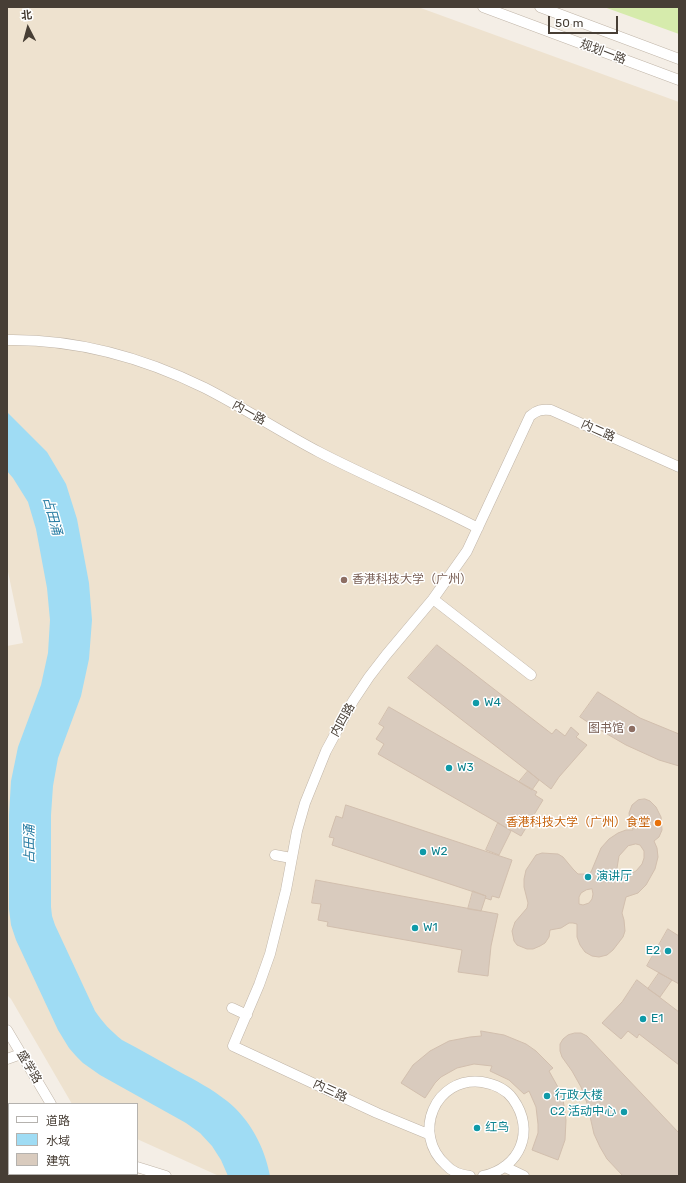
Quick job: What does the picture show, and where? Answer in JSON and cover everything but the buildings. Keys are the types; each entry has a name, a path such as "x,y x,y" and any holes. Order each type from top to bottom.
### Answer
{"street":[{"name":"规划一路","path":"483,7 679,80"},
{"name":"规划一路","path":"540,7 679,59"},
{"name":"内一路","path":"7,340 84,346 128,357 171,373 206,389 319,452 478,528"},
{"name":"内二路","path":"524,428 530,416 534,412 539,410 551,410 679,467"},
{"name":"内四路","path":"233,1046 247,1015 270,954 284,897 297,830 305,803 326,751 353,701 386,654 433,599 467,551 524,428"},
{"path":"433,599 530,676"},
{"path":"275,855 291,858"},
{"path":"232,1008 247,1015"},
{"name":"盛学路","path":"7,1030 49,1103"},
{"name":"内三路","path":"233,1046 377,1113 428,1134"},
{"path":"7,1059 21,1054"},
{"path":"470,1176 454,1172 439,1159 432,1147 428,1134 429,1120 433,1108 441,1097 451,1089 463,1084 476,1082 489,1083 501,1089 511,1097 519,1108 523,1120 524,1134 521,1146 514,1158 505,1167 493,1174 483,1176"},
{"path":"138,1167 166,1176"},
{"path":"505,1167 524,1176"}],"shaded area":[{"name":"香港科技大学（广州）","path":"7,7 418,7 679,102 679,1176 219,1176 138,1139 138,1103 71,1103 11,999 7,995 7,646 23,643 7,567"}],"green space":[{"path":"604,7 679,7 679,34"}],"water":[{"name":"占田涌","path":"7,412 47,452 66,484 77,519 89,583 92,620 89,659 81,696 58,758 53,786 51,815 51,907 55,925 95,1011 104,1023 122,1040 203,1085 235,1108 243,1116 255,1135 268,1165 270,1176 228,1176 221,1160 212,1146 200,1133 186,1123 100,1075 83,1063 69,1048 58,1030 16,940 11,925 9,909 9,815 11,781 18,747 41,685 48,653 50,620 47,588 36,529 28,502 7,471"}],"place":[{"name":"香港科技大学（广州）","path":"344,580"},
{"name":"W4","path":"476,703"},
{"name":"图书馆","path":"632,729"},
{"name":"W3","path":"449,768"},
{"name":"香港科技大学（广州）食堂","path":"658,823"},
{"name":"W2","path":"423,852"},
{"name":"演讲厅","path":"588,877"},
{"name":"W1","path":"415,928"},
{"name":"E2","path":"668,951"},
{"name":"E1","path":"643,1019"},
{"name":"行政大楼","path":"547,1096"},
{"name":"C2 活动中心","path":"624,1112"},
{"name":"红鸟","path":"477,1128"}]}
